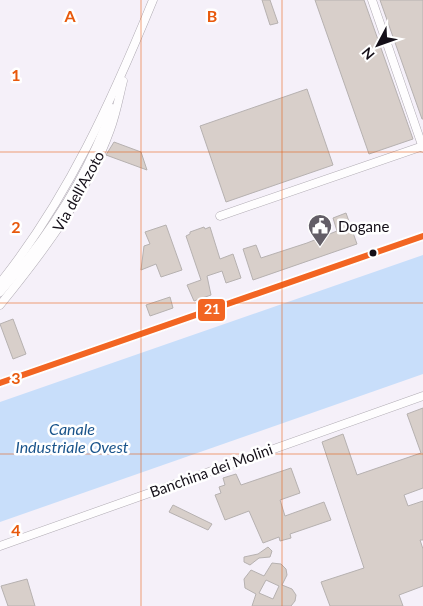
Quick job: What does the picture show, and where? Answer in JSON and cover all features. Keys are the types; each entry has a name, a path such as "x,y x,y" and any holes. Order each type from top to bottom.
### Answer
{"street":[{"name":"Via dell'Azoto","path":"0,292 54,221 79,179 102,134 127,64 153,0"},
{"path":"220,216 423,147 372,0"},
{"name":"Via dell'Azoto","path":"0,283 46,220 72,176 95,133 127,64"},
{"name":"Via dell'Azoto","path":"0,305 44,249 85,184 111,128 127,64"},
{"path":"0,383 423,236"},
{"name":"Banchina dei Molini","path":"0,546 423,396"}],"water":[{"name":"Canale Industriale Ovest","path":"423,255 423,374 0,522 0,402"}],"building":[{"path":"262,0 270,0 278,23 270,25"},
{"path":"315,0 364,0 413,139 369,154"},
{"path":"380,0 423,0 423,119 422,119"},
{"path":"307,89 333,165 226,202 200,126"},
{"path":"114,142 141,152 147,170 106,155"},
{"name":"Dogane","path":"346,213 357,244 253,280 243,249 256,245 261,258 307,243 337,231 333,218"},
{"path":"166,225 182,270 161,277 156,264 141,270 144,246 150,244 145,232"},
{"path":"204,227 205,229 210,227 220,259 233,254 241,278 226,283 222,271 207,276 211,295 194,301 187,285 201,280 186,236 190,232"},
{"path":"170,297 173,308 150,316 146,305"},
{"path":"13,319 26,354 13,359 0,324"},
{"path":"423,408 423,488 404,495 408,506 423,501 423,540 420,540 423,549 423,586 399,595 403,606 330,606 321,582 364,568 322,442 343,434 357,475 421,453 407,414"},
{"path":"291,468 300,493 280,500 285,516 324,502 331,520 290,534 291,538 280,541 279,537 263,543 249,511 225,520 215,495 221,493 219,487 225,485 223,478 236,474 241,485"},
{"path":"173,505 212,524 208,530 169,512"},
{"path":"268,547 272,551 270,557 259,558 250,565 244,562 244,557 258,554"},
{"path":"272,563 281,564 286,569 287,575 282,585 292,589 296,595 295,601 291,606 252,606 256,594 245,588 244,579 251,570 264,576","holes":["266,580 279,586 273,599 259,593"]},
{"path":"27,579 35,606 8,606 1,586"}],"transit line":[{"name":"21","path":"0,383 423,236"}],"place":[{"name":"Dogane","path":"320,247"}]}
